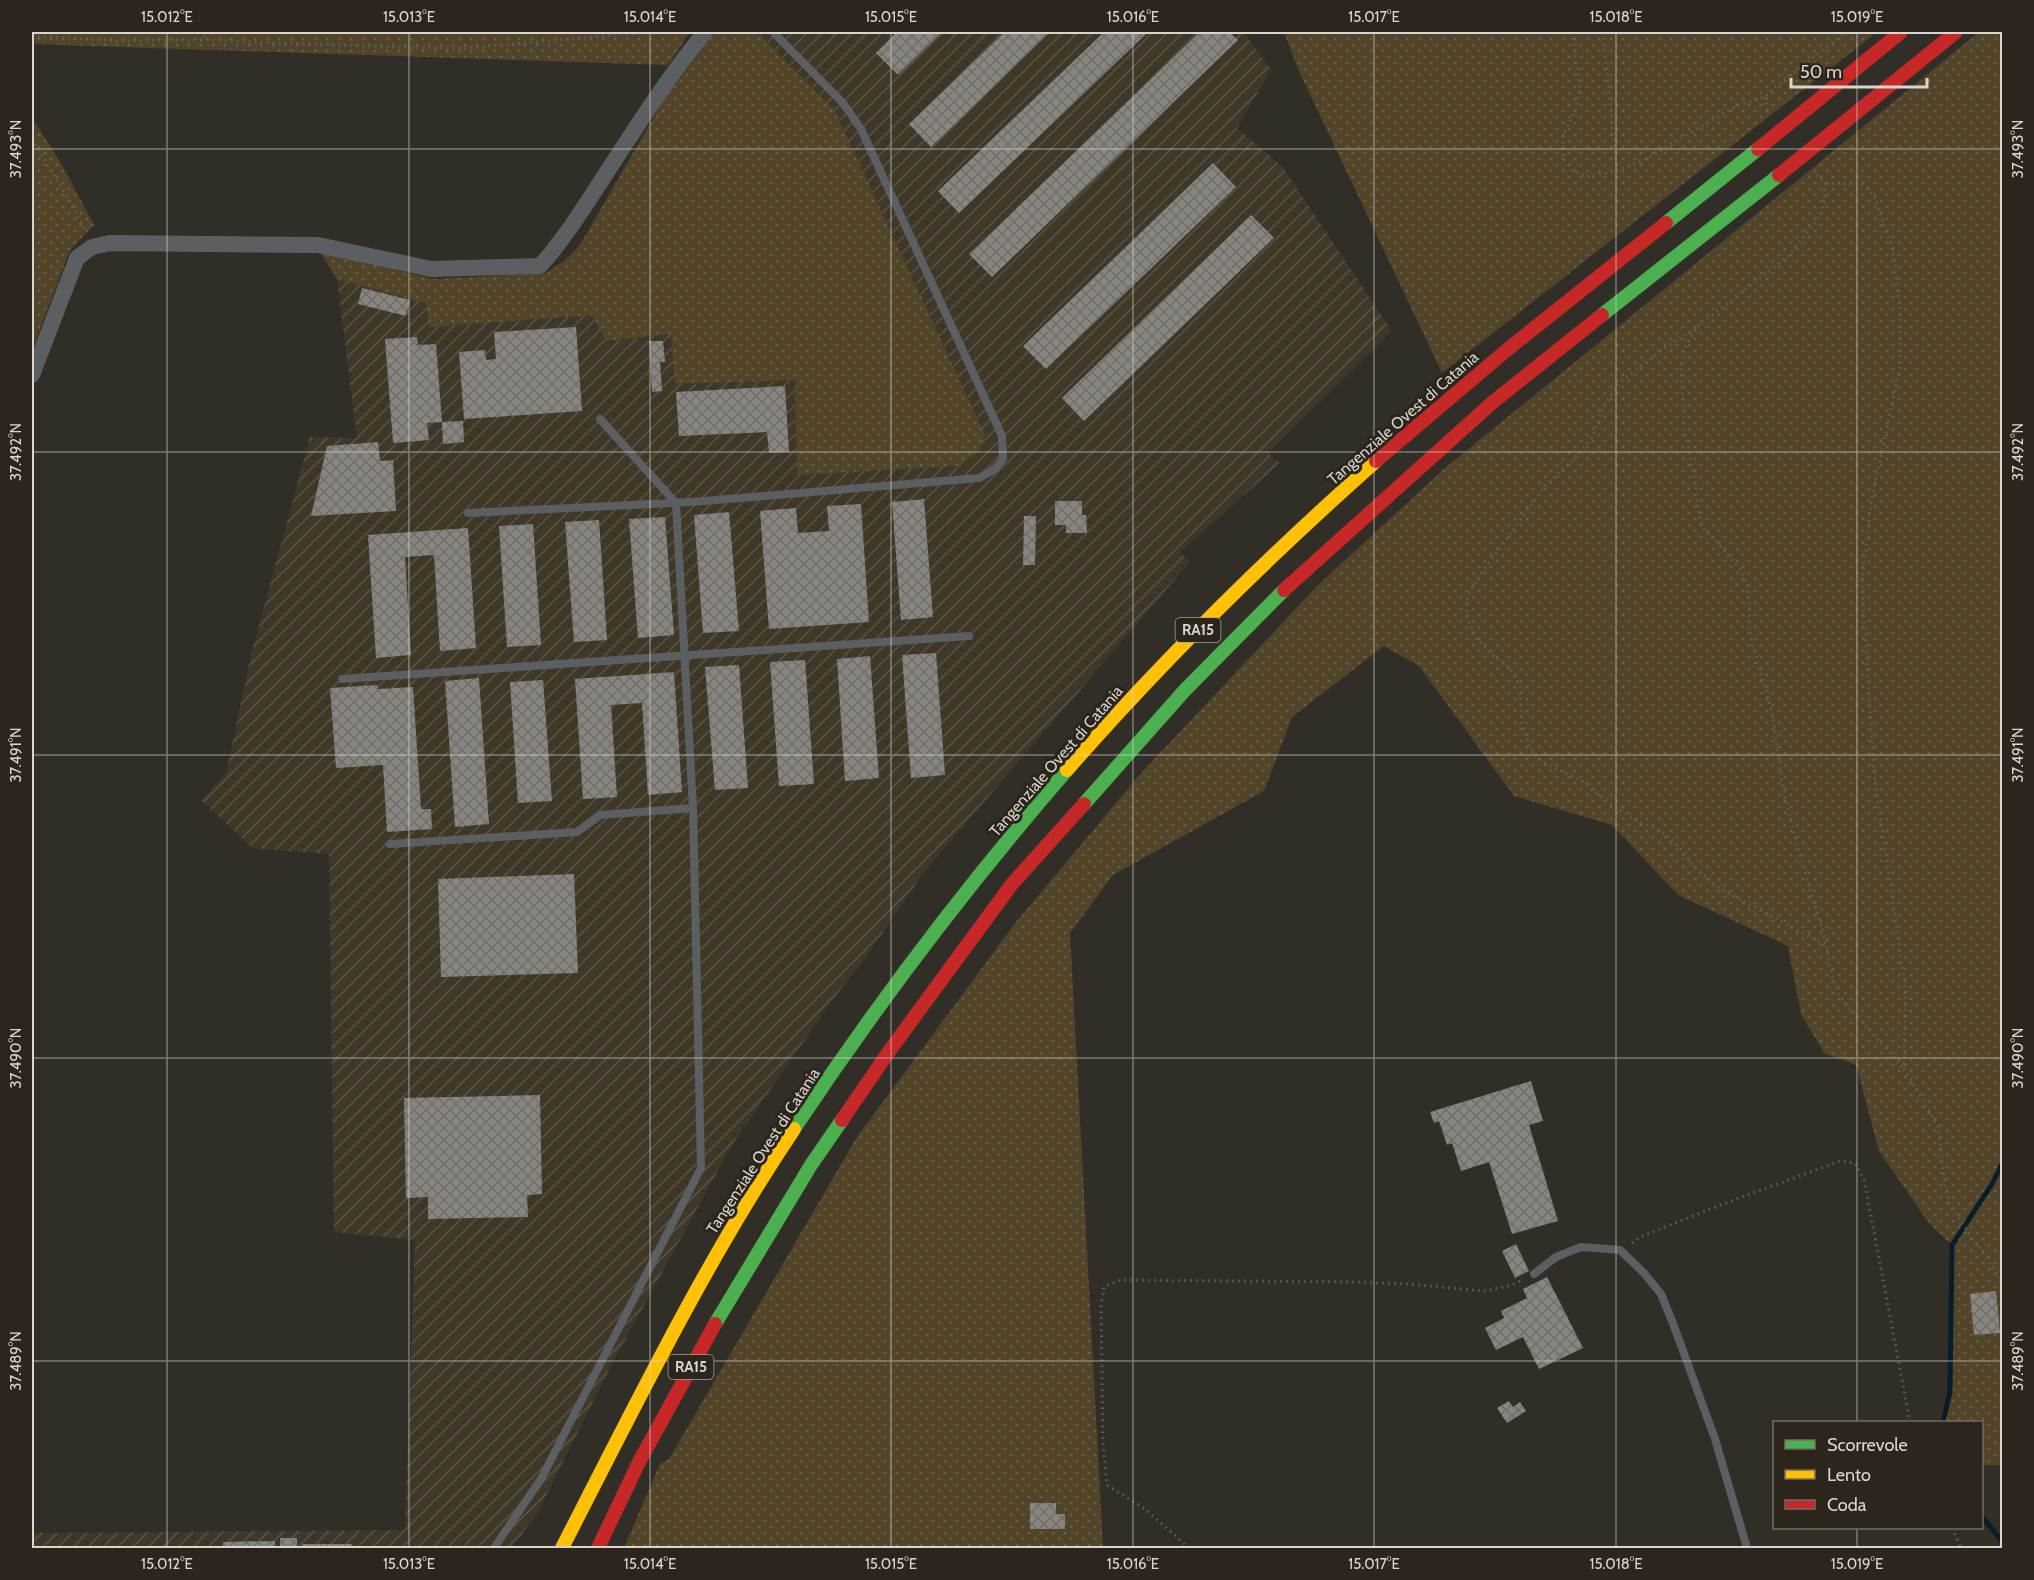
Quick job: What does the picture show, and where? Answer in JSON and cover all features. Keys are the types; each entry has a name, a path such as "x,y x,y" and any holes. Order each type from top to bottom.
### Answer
{"highway":[{"name":"Tangenziale Ovest di Catania","path":"562,1548 675,1328 743,1208 818,1092 860,1032 986,866 1076,760 1162,666 1257,572 1454,394 1901,32"},
{"name":"RA15","path":"598,1548 639,1462 698,1354 794,1192 890,1050 1012,884 1193,682 1278,595 1493,402 1956,32"},
{"path":"735,1317 752,1287 794,1192"},
{"path":"587,1468 675,1328"}],"street":[{"path":"32,375 77,258 92,247 110,243 318,245 431,269 540,266 559,246 634,129 705,32"}],"lane":[{"path":"468,513 676,503 979,478 995,470 1003,459 1002,435 861,129 843,103 772,32"},
{"path":"494,1548 541,1479 701,1168 693,808 676,503 600,418"},
{"path":"342,679 969,636"},
{"path":"390,844 577,831 600,814 693,808"},
{"path":"1534,1274 1556,1257 1581,1247 1620,1250 1644,1273 1661,1294 1715,1439 1747,1548"}],"path":[{"path":"201,39 209,32"},
{"path":"32,36 122,41 201,39 456,49 648,32"},
{"path":"1572,32 1580,86 1575,112 1563,136 1563,158 1572,170 1586,177 1642,161 1736,106 1765,97 1846,32"},
{"path":"1603,32 1617,170"},
{"path":"1765,97 1767,116"},
{"path":"32,139 71,203 92,247"},
{"path":"1812,168 1825,183 1825,198 1821,215 1788,256 1697,327 1620,382 1603,408 1594,433 1582,451 1545,486 1477,579 1467,598 1467,617 1475,636 1491,654 1510,668 1520,685 1522,722 1528,744 1538,758 1582,781 1630,817 1664,833 1680,848 1692,864 1719,888 1827,946"},
{"path":"1825,183 1861,184 1874,196 1893,250 1900,309 1900,366 1871,502 1862,581 1874,774 1906,992 1904,1069"},
{"path":"1697,327 1686,345 1681,366 1684,426 1696,487 1699,517 1703,528 1741,571 1746,583 1750,607 1751,639 1772,711 1783,788 1795,838 1827,946 1832,977 1841,998 1904,1069 1938,1127 1943,1172 1950,1206 2002,1280"},
{"path":"1620,1250 1640,1237 1723,1204 1840,1161 1855,1163 1864,1179 1910,1421"},
{"path":"1189,1548 1145,1509 1107,1485 1103,1443 1101,1305 1104,1287 1120,1280 1308,1281 1407,1284 1484,1292 1512,1285 1534,1274"},
{"path":"1953,1529 1961,1548"}],"shaded area":[{"path":"32,32 690,32 668,65 32,44"},
{"path":"715,32 757,32 835,111 985,435 979,452 957,466 797,475 795,380 675,384 671,334 606,341 592,315 429,327 426,303 337,279 320,252 433,279 546,273 564,261 580,245 663,101"},
{"path":"757,32 1244,32 1271,70 1237,128 1282,166 1392,331 1268,453 1280,463 1180,552 1190,562 924,872 732,1145 612,1364 538,1512 512,1548 32,1548 32,1533 405,1530 415,1240 334,1232 329,854 252,848 201,800 226,773 251,655 310,437 357,438 337,279 427,303 429,327 592,315 607,341 671,334 675,384 795,380 798,475 979,452 985,435 835,111"},
{"path":"1284,32 1877,32 1442,373 1298,69"},
{"path":"1979,32 2002,32 2002,1465 1983,1465 1983,1421 1943,1421 1950,1392 1952,1245 1928,1222 1879,1151 1856,1065 1824,1053 1801,1014 1788,946 1678,895 1612,825 1514,796 1419,666 1384,646 1292,717 1264,791 1113,875 1070,933 1103,1548 624,1548 660,1464 669,1459 857,1137 1016,922 1143,771 1320,583 1444,469"},
{"path":"32,117 63,167 94,225 70,250 32,350"}],"building":[{"path":"897,32 942,32 898,75 876,53"},
{"path":"1005,32 1050,32 931,147 909,124"},
{"path":"1104,32 1148,32 959,213 938,191"},
{"path":"1200,32 1229,32 1238,40 992,277 969,254"},
{"path":"1213,163 1236,187 1046,369 1023,346"},
{"path":"1251,215 1274,238 1084,421 1062,398"},
{"path":"362,288 410,300 406,316 358,304"},
{"path":"576,327 582,411 464,419 459,352 485,350 486,360 496,359 494,332"},
{"path":"417,337 418,345 436,344 442,422 427,423 429,440 393,443 385,339"},
{"path":"649,341 663,341 665,362 660,362 662,391 652,392"},
{"path":"785,386 789,452 769,453 767,432 679,436 676,392"},
{"path":"463,421 464,442 443,444 442,422"},
{"path":"378,442 380,461 393,460 396,511 311,516 327,446"},
{"path":"924,499 933,617 901,620 892,502"},
{"path":"1055,501 1082,501 1082,515 1086,515 1087,533 1066,533 1066,525 1055,525"},
{"path":"861,504 869,622 769,629 760,511 796,508 798,533 829,531 827,506"},
{"path":"729,512 739,631 703,633 694,515"},
{"path":"1024,516 1036,516 1035,565 1023,565"},
{"path":"665,517 674,635 638,638 629,519"},
{"path":"599,520 607,640 574,642 565,522"},
{"path":"533,524 541,645 507,647 499,526"},
{"path":"468,528 476,648 440,651 434,555 405,557 411,655 376,658 368,535"},
{"path":"936,653 945,775 911,778 902,655"},
{"path":"870,656 879,778 845,781 837,659"},
{"path":"805,660 814,784 779,786 770,662"},
{"path":"739,665 748,788 715,790 705,667"},
{"path":"674,672 682,792 648,795 642,703 611,705 617,797 583,799 575,679"},
{"path":"479,678 489,824 455,827 445,681"},
{"path":"543,680 552,801 518,803 510,682"},
{"path":"377,685 378,689 413,687 421,809 431,809 432,829 387,832 383,765 336,768 330,688"},
{"path":"574,874 578,973 441,977 438,879"},
{"path":"1531,1081 1543,1121 1529,1125 1558,1221 1512,1234 1489,1162 1461,1171 1452,1143 1447,1145 1439,1121 1434,1123 1430,1112"},
{"path":"540,1095 542,1194 527,1195 528,1217 428,1219 428,1197 406,1198 404,1098"},
{"path":"1516,1244 1529,1271 1515,1278 1502,1251"},
{"path":"1547,1277 1583,1348 1539,1369 1523,1337 1496,1350 1485,1328 1504,1318 1501,1311 1527,1298 1523,1289"},
{"path":"1996,1291 2000,1333 1974,1335 1970,1294"},
{"path":"1509,1401 1513,1407 1520,1402 1526,1411 1507,1423 1497,1408"},
{"path":"1030,1503 1056,1503 1056,1514 1065,1514 1065,1529 1030,1529"},
{"path":"280,1538 297,1538 297,1548 280,1548"},
{"path":"275,1541 275,1548 223,1548 223,1542"},
{"path":"302,1544 352,1544 352,1548 302,1548"}],"waterway":[{"path":"1943,1421 1950,1392 1952,1245 1992,1184 2002,1164"},
{"path":"1983,1518 2002,1541"}],"traffic: fast":[{"path":"1666,223 1758,149"},
{"path":"1602,315 1779,175"},
{"path":"1084,804 1185,690 1284,590"},
{"path":"794,1129 891,990 959,900 1067,770"},
{"path":"715,1324 811,1165 842,1120"}],"traffic: slow":[{"path":"1067,770 1178,649 1295,535 1376,461"},
{"path":"562,1548 701,1283 761,1179 794,1129"}],"traffic: jam":[{"path":"1758,149 1901,32"},
{"path":"1779,175 1956,32"},
{"path":"1376,461 1508,349 1666,223"},
{"path":"1284,590 1493,402 1602,315"},
{"path":"842,1120 890,1050 1012,884 1084,804"},
{"path":"598,1548 639,1462 715,1324"}]}
